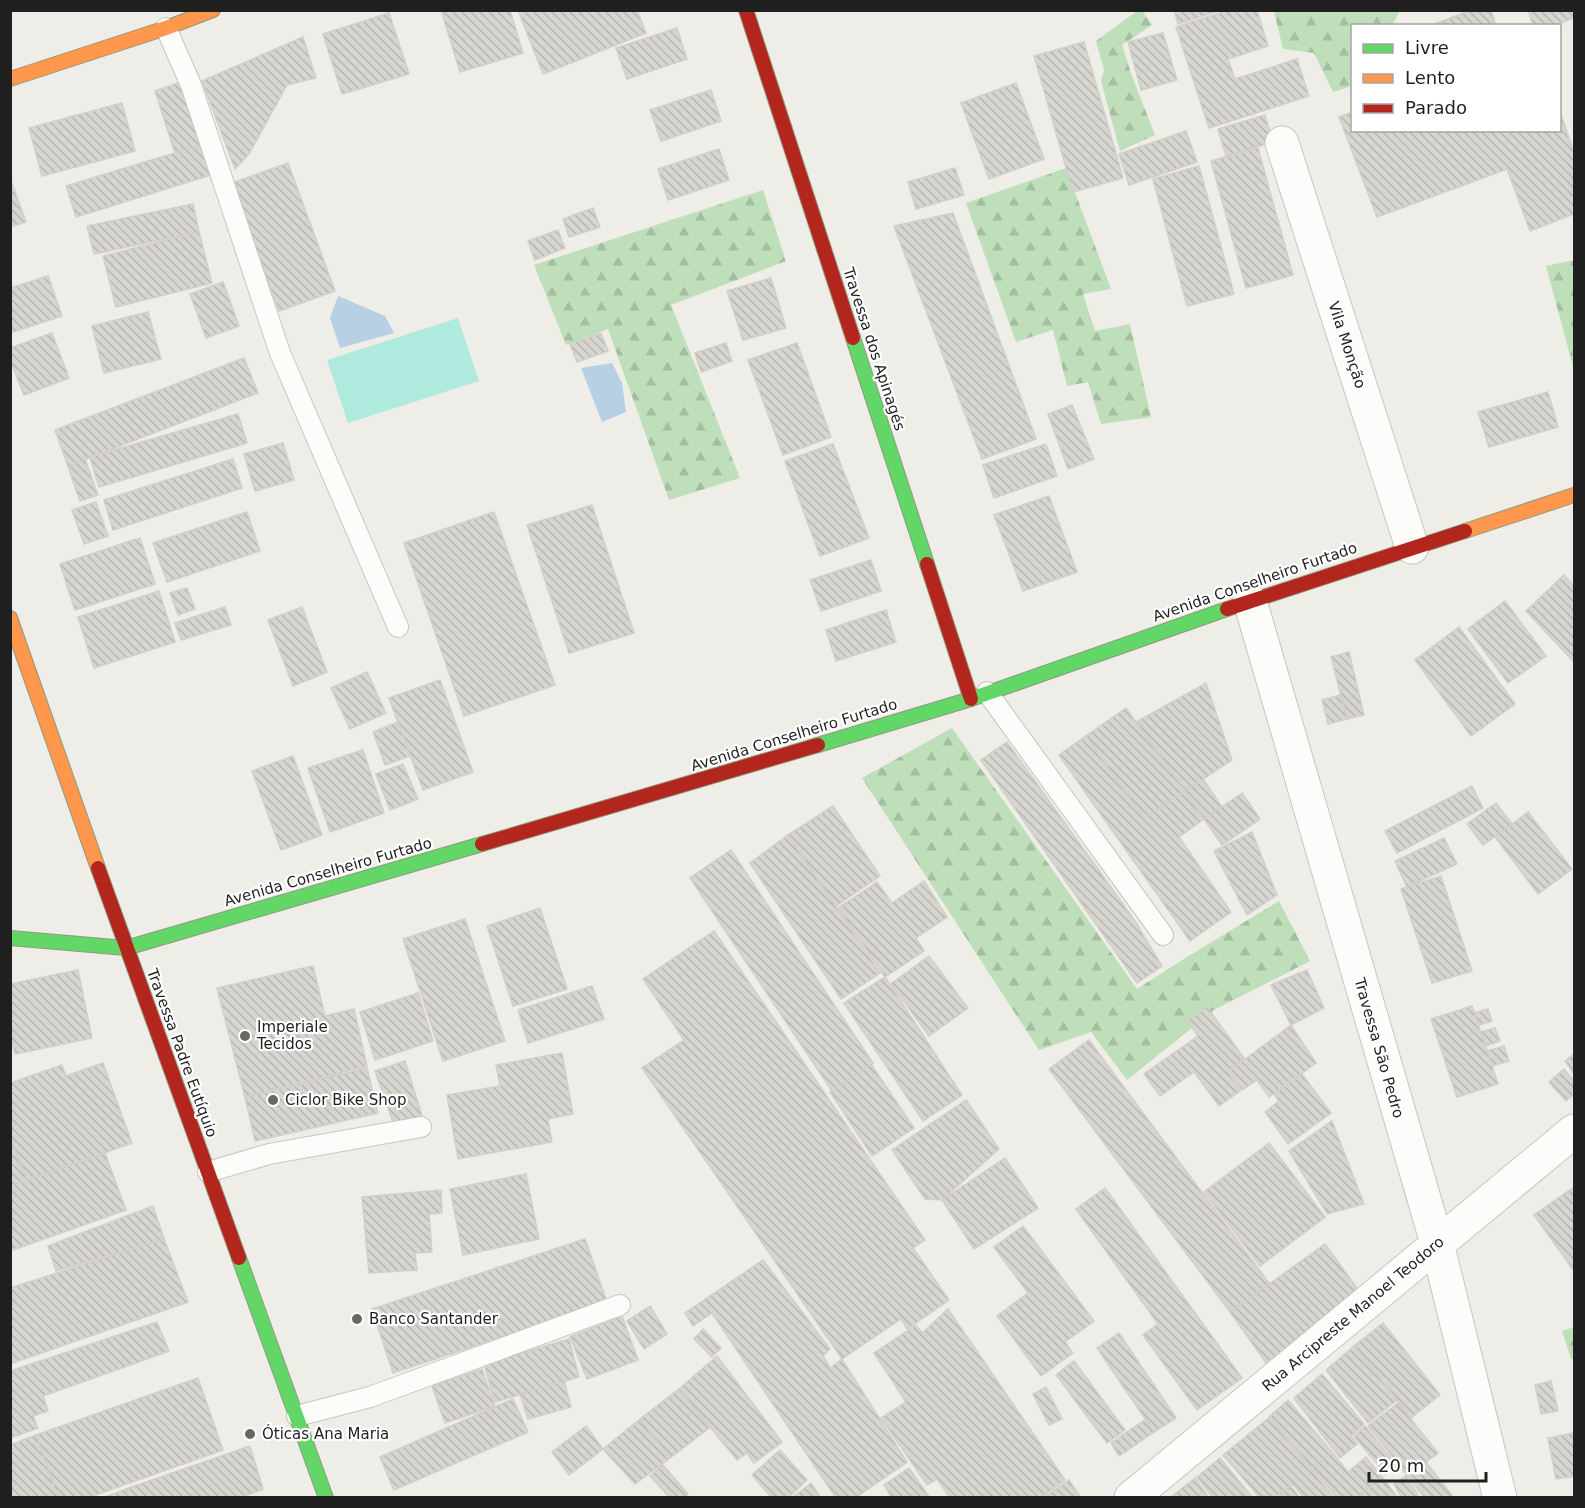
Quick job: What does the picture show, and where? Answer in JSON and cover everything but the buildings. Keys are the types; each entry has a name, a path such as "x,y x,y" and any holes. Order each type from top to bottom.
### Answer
{"main road":[{"path":"10,79 166,28 213,10"},
{"name":"Travessa dos Apinagés","path":"747,10 979,695"},
{"name":"Avenida Conselheiro Furtado","path":"10,938 126,948 691,783 979,695 1250,601 1575,495"},
{"name":"Travessa Padre Eutíquio","path":"10,618 126,948 326,1497"}],"street":[{"name":"Vila Monção","path":"1282,143 1412,547"},
{"name":"Travessa São Pedro","path":"1250,601 1437,1244 1500,1497"},
{"name":"Rua Arcipreste Manoel Teodoro","path":"1131,1497 1575,1131"}],"lane":[{"path":"166,28 191,85 280,353 398,627"},
{"path":"979,695 1163,934"},
{"path":"208,1172 269,1154 421,1127"},
{"path":"297,1416 370,1397 620,1305"}],"green space":[{"path":"1274,10 1400,11 1395,24 1351,24 1351,86 1333,92 1314,53 1283,49"},
{"path":"1137,11 1142,11 1152,25 1122,45 1155,135 1120,151 1101,81 1104,70 1096,41"},
{"path":"1066,168 1111,289 1083,294 1095,331 1130,324 1151,417 1101,424 1088,382 1067,386 1053,330 1016,342 966,203"},
{"path":"763,190 786,261 671,305 740,478 669,500 608,329 566,345 534,265"},
{"path":"1574,260 1574,366 1573,367 1546,266"},
{"path":"952,728 1137,989 1279,901 1310,961 1214,1010 1127,1080 1091,1032 1039,1050 862,778"},
{"path":"1574,1327 1574,1359 1571,1359 1562,1331"}],"shaded area":[{"path":"338,296 385,316 394,333 340,348 330,318"},
{"path":"458,318 479,381 348,423 327,360"},
{"path":"612,363 622,383 626,412 602,422 581,368"}],"traffic: fast":[{"path":"853,338 927,564"},
{"path":"818,745 971,699 1227,609"},
{"path":"10,938 126,948 482,844"},
{"path":"239,1258 326,1498"}],"traffic: slow":[{"path":"10,79 166,28 213,10"},
{"path":"1465,531 1574,495"},
{"path":"10,618 98,868"}],"traffic: jam":[{"path":"746,10 853,338"},
{"path":"1227,609 1465,531"},
{"path":"927,564 971,699"},
{"path":"482,844 818,745"},
{"path":"98,868 239,1258"}],"place":[{"name":"Imperiale Tecidos","path":"245,1036"},
{"name":"Ciclor Bike Shop","path":"273,1100"},
{"name":"Banco Santander","path":"357,1319"},
{"name":"Óticas Ana Maria","path":"250,1434"}]}
